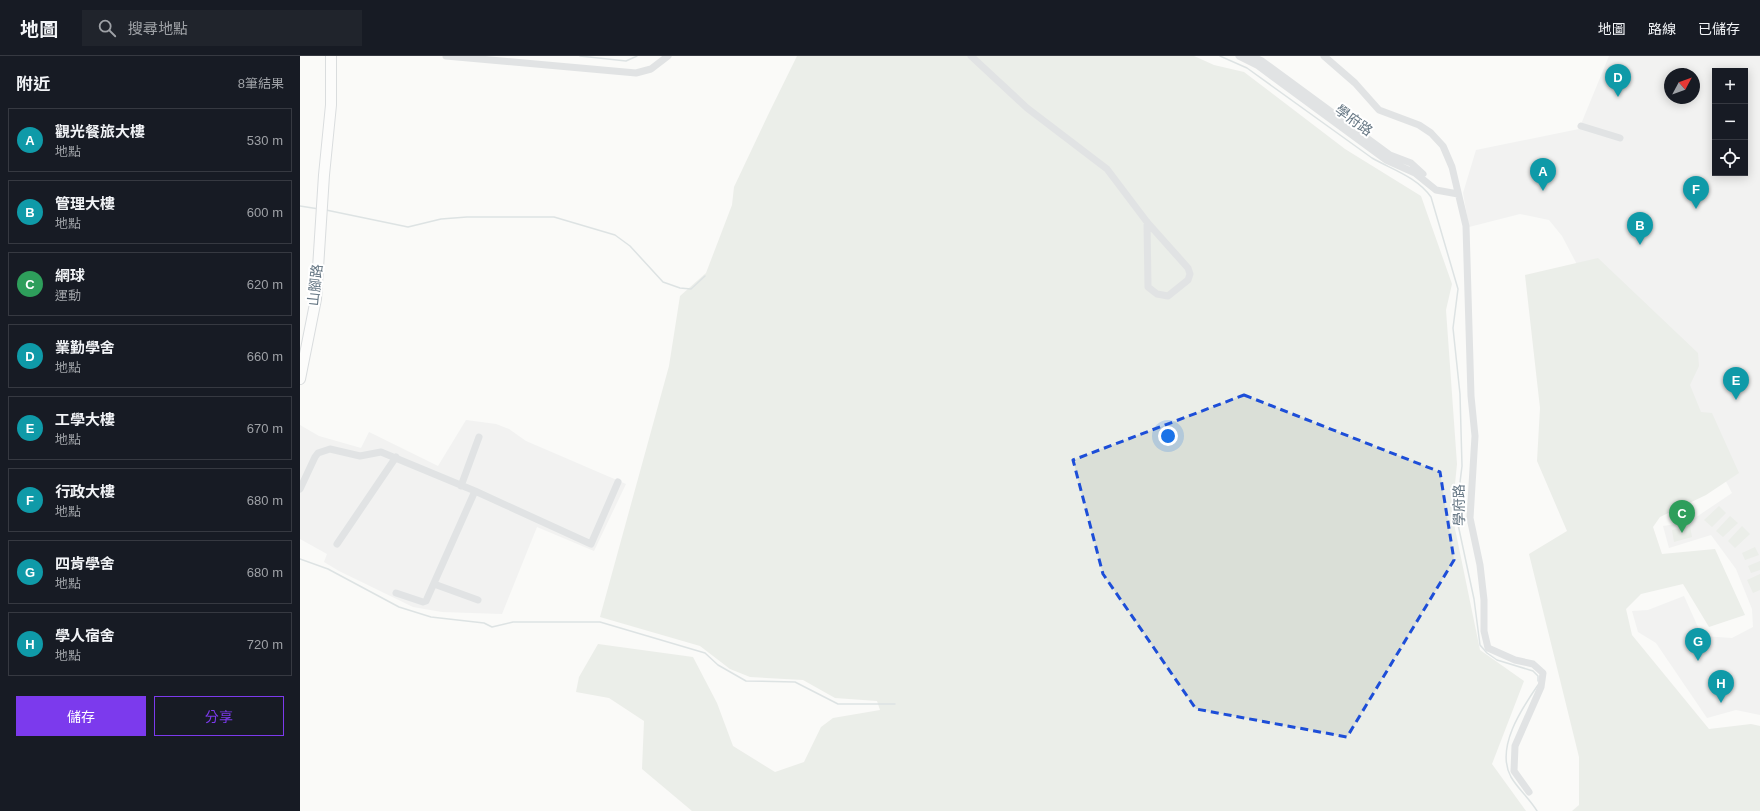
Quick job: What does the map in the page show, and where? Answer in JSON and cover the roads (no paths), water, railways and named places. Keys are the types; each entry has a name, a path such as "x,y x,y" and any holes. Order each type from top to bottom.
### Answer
{"main road":[{"name":"山腳路","path":"300,379 316,299 324,175 331,105 331,56"}],"street":[{"path":"449,56 636,73 651,68 668,56"},
{"path":"971,56 1027,108 1106,169 1147,222 1188,268 1190,274 1188,280 1168,296 1157,294 1148,287 1147,222"},
{"name":"學府路","path":"1240,56 1257,65 1386,160 1415,173 1436,190 1457,191"},
{"name":"學府路","path":"1251,56 1262,61 1390,155 1411,163 1436,186 1457,191"},
{"name":"學府路","path":"1324,56 1355,83 1380,110 1419,125 1431,133 1443,146 1452,167 1466,226 1472,396 1475,436 1470,518 1481,572 1484,600 1485,636 1488,648 1515,660 1533,664 1543,674 1541,687 1515,746 1514,771 1529,792"},
{"path":"1581,126 1620,138"},
{"path":"461,486 479,437"},
{"path":"300,489 318,453 330,448 360,456 381,452 474,491 590,544 618,482"},
{"path":"337,544 396,457"},
{"path":"396,594 423,602 426,601 474,491"},
{"path":"434,584 478,600"}],"waterway":[{"path":"580,56 626,61 637,56"},
{"path":"1220,56 1247,68 1372,158 1412,179 1431,197 1458,289 1453,328 1460,394 1462,466 1456,515 1474,599 1480,645 1487,653 1497,660 1533,671 1538,676 1538,681"},
{"path":"300,206 319,209"},
{"path":"326,210 408,227 441,219 467,217 554,217 615,235 630,246 663,282 680,288 691,289 705,276"},
{"path":"300,559 328,569 399,607 431,617 484,623 492,627 513,622 600,622 705,653 718,665 746,681 795,682 838,704 895,704"},
{"path":"1537,811 1511,777 1507,766 1506,754 1512,729 1538,685"}],"place":[{"name":"業勤學舍","path":"1618,97"},
{"name":"觀光餐旅大樓","path":"1543,191"},
{"name":"行政大樓","path":"1696,209"},
{"name":"管理大樓","path":"1640,245"},
{"name":"工學大樓","path":"1736,400"},
{"name":"網球","path":"1682,533"},
{"name":"四肯學舍","path":"1698,661"},
{"name":"學人宿舍","path":"1721,703"}]}
